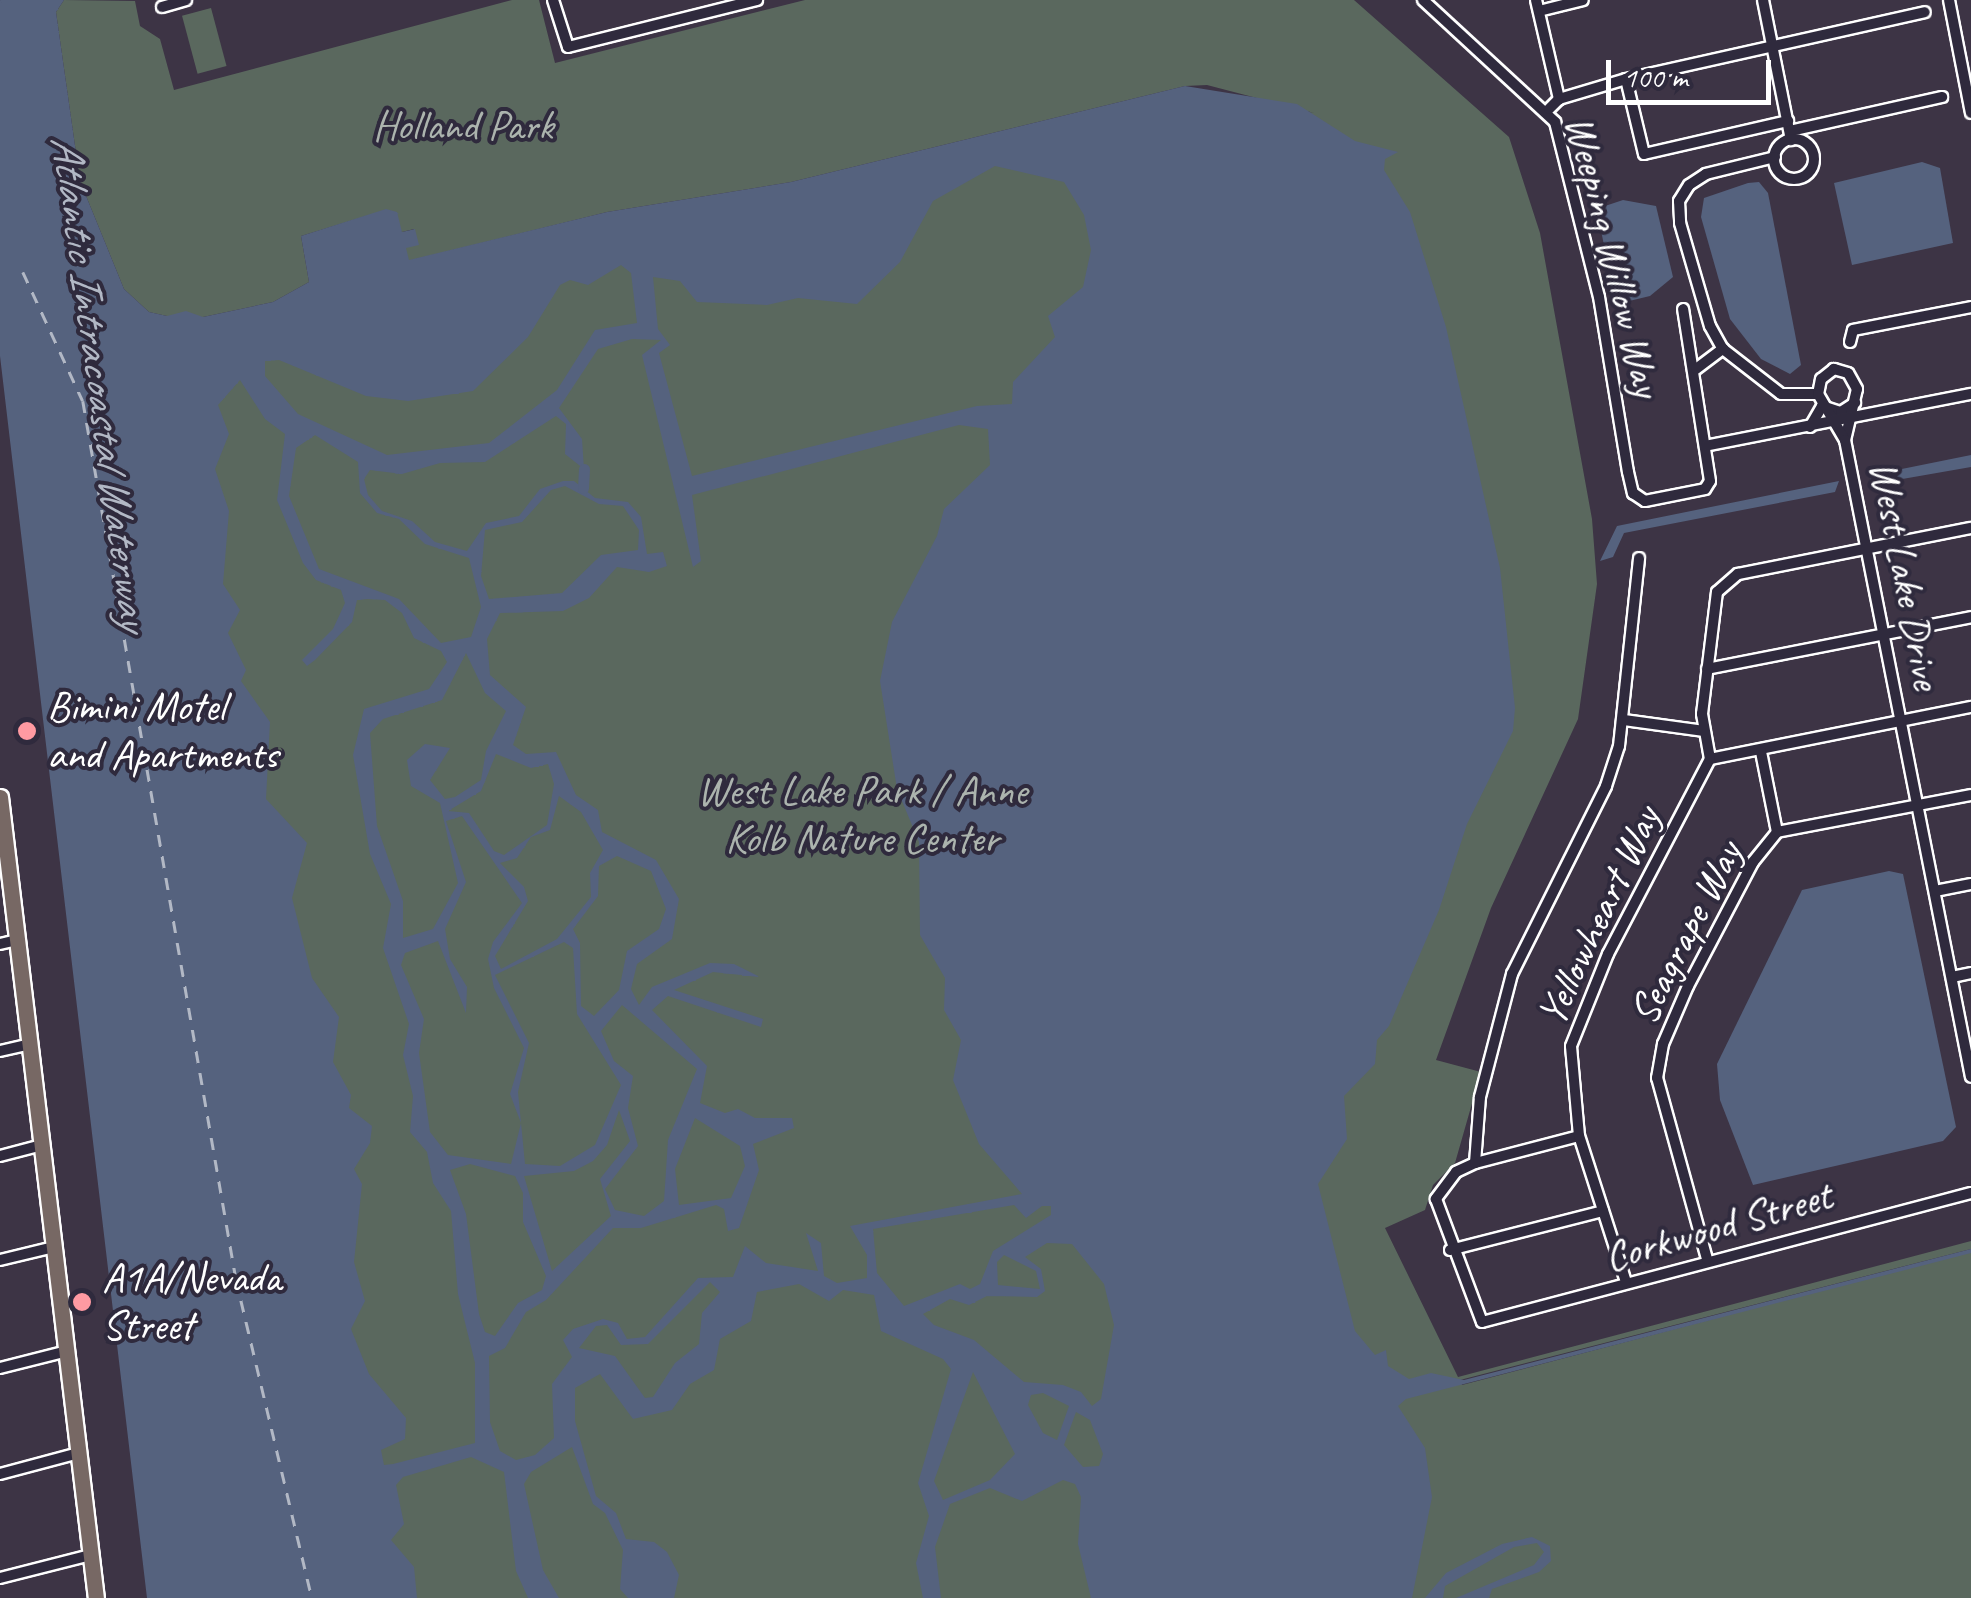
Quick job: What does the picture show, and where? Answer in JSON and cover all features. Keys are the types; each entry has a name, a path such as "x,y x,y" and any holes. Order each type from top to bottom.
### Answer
{"main road":[{"path":"0,797 96,1598"}],"street":[{"path":"162,6 186,0"},
{"path":"553,0 568,46 757,0"},
{"name":"Weeping Willow Way","path":"1423,0 1436,4 1548,110 1599,297 1634,493 1645,501 1706,489 1705,446"},
{"path":"1559,99 1538,5 1583,0"},
{"path":"1763,0 1790,131 1811,149 1811,170 1786,177 1775,157"},
{"path":"1949,0 1971,113"},
{"path":"1548,110 1559,99 1626,80 1924,12"},
{"path":"1957,39 1971,36"},
{"path":"1626,80 1644,154 1790,131 1942,97"},
{"path":"1790,131 1775,157 1706,174 1680,201 1697,286 1723,349 1780,394 1820,400"},
{"path":"1850,342 1852,330 1971,307"},
{"path":"1684,309 1705,446 1971,394"},
{"path":"1696,369 1723,349"},
{"path":"1809,427 1820,400 1821,379 1834,370 1854,378 1856,399 1879,413"},
{"name":"West Lake Drive","path":"1820,400 1841,412 1856,399"},
{"name":"West Lake Drive","path":"1845,440 1856,399"},
{"name":"West Lake Drive","path":"1820,400 1845,440 1970,1070"},
{"path":"1971,528 1866,547 1726,580 1717,592 1704,731 1710,759 1761,752 1971,707"},
{"path":"1475,1163 1480,1098 1512,974 1606,786 1624,720 1639,558"},
{"path":"1707,669 1971,617"},
{"path":"1624,720 1704,731"},
{"name":"Seagrape Way","path":"1707,1259 1657,1078 1662,1044 1688,986 1753,862 1777,832 1761,752"},
{"name":"Yellowheart Way","path":"1626,1282 1579,1136 1569,1077 1577,1020 1710,759"},
{"path":"1777,832 1971,795"},
{"path":"1935,891 1971,884"},
{"path":"0,944 18,940"},
{"path":"1952,977 1971,973"},
{"path":"0,1051 30,1044"},
{"path":"1579,1136 1475,1163 1456,1172 1436,1199 1450,1250 1604,1211"},
{"path":"0,1156 42,1145"},
{"name":"Corkwood Street","path":"1450,1250 1482,1322 1707,1259 1971,1193"},
{"path":"0,1260 54,1246"},
{"path":"0,1368 67,1351"},
{"path":"0,1474 79,1453"},
{"path":"0,1578 91,1555"}],"green space":[{"name":"West Lake Park / Anne Kolb Nature Center","path":"64,0 135,1 140,26 160,39 174,90 512,0 539,0 555,63 805,0 1354,0 1509,137 1540,233 1592,519 1597,584 1578,719 1491,908 1436,1060 1481,1072 1455,1163 1433,1185 1425,1210 1385,1228 1458,1377 1971,1241 1971,1249 1460,1380 1462,1385 1971,1251 1971,1598 360,1598 166,343 1194,90 1314,113 1207,85 1185,86 791,182 607,212 408,261 405,247 414,229 402,232 386,210 301,236 309,282 273,302 203,317 167,316 149,312 124,289 80,181 56,12"},
{"path":"211,8 227,66 198,74 182,16"}],"water":[{"name":"Atlantic Intracoastal Waterway","path":"0,0 64,0 56,12 80,181 124,289 149,312 167,316 186,311 203,317 273,302 309,282 301,236 386,209 397,212 402,232 415,229 419,245 406,248 409,260 607,212 791,182 1185,86 1297,104 1355,141 1398,152 1385,159 1384,170 1410,212 1446,327 1500,568 1515,708 1513,731 1467,824 1439,910 1389,1026 1377,1040 1375,1064 1344,1096 1347,1139 1318,1184 1355,1331 1375,1355 1386,1350 1388,1366 1409,1379 1431,1373 1464,1380 1971,1249 1971,1253 1406,1399 1398,1406 1425,1448 1432,1497 1412,1598 1091,1598 1078,1544 1081,1497 1075,1484 1063,1480 1022,1501 990,1488 950,1504 935,1547 941,1598 923,1598 916,1563 929,1516 918,1483 951,1369 943,1359 881,1331 874,1295 843,1290 829,1301 799,1284 757,1292 751,1321 720,1339 714,1370 690,1384 672,1410 633,1419 600,1374 575,1388 575,1421 596,1496 616,1513 626,1539 654,1542 667,1552 679,1575 674,1598 628,1598 620,1589 623,1550 605,1513 593,1504 572,1447 531,1472 524,1484 543,1570 559,1598 528,1598 516,1571 504,1472 471,1457 403,1477 396,1485 404,1524 391,1540 414,1567 417,1598 147,1598 0,356","holes":["995,166 1064,182 1084,215 1091,250 1083,287 1048,316 1055,337 1013,382 1012,404 977,406 692,476 659,353 670,345 658,329 653,277 680,281 697,302 767,305 798,298 857,304 900,262 933,201","621,265 631,273 637,323 595,330 557,390 489,443 387,455 298,414 265,376 265,361 279,360 366,396 408,401 473,391 528,337 560,285 570,280 588,285","632,339 661,340 642,355 693,567 701,561 692,495 959,425 988,429 990,465 944,509 937,536 892,622 880,681 897,789 919,842 920,935 945,978 944,1010 961,1040 953,1080 979,1144 1022,1194 850,1226 867,1255 867,1278 837,1283 824,1276 821,1243 806,1233 818,1271 766,1263 745,1246 733,1277 698,1278 645,1337 627,1339 618,1323 603,1319 573,1329 563,1340 572,1357 552,1384 554,1438 535,1455 516,1460 500,1451 490,1422 489,1356 505,1348 526,1312 546,1300 613,1228 641,1228 716,1205 724,1209 728,1231 739,1228 759,1170 753,1144 794,1128 792,1118 755,1118 738,1109 725,1113 700,1103 707,1066 652,1010 668,996 761,1027 763,1019 674,990 713,972 760,977 734,964 710,963 652,987 639,1005 631,989 637,964 672,939 679,899 656,860 602,832 598,810 576,795 556,752 526,754 513,745 526,707 490,675 487,639 500,613 563,611 589,598 617,567 649,572 667,566 663,552 647,554 641,517 628,502 595,498 574,481 563,481 540,489 519,516 486,523 467,551 435,542 412,521 382,511 368,495 364,479 370,470 402,474 440,463 485,462 556,416 566,424 565,454 584,469 582,439 559,408 598,349","240,380 265,419 285,434 277,500 303,563 316,580 341,590 345,603 333,629 302,660 307,666 315,660 352,622 357,600 368,599 385,600 402,613 414,638 441,651 447,662 429,689 364,709 353,755 370,854 391,904 383,948 409,1024 403,1055 413,1096 410,1132 427,1152 433,1183 451,1211 458,1294 475,1363 475,1443 393,1464 384,1465 381,1450 405,1439 406,1418 369,1374 351,1329 365,1301 354,1262 362,1184 354,1169 370,1143 372,1126 349,1108 351,1095 333,1062 339,1017 312,978 292,898 307,843 266,799 270,722 241,681 246,670 228,633 240,610 223,584 229,511 215,469 229,434 218,405","315,435 358,462 360,493 377,513 399,519 425,544 469,558 481,607 471,637 441,643 399,599 319,569 289,496 296,448","565,486 599,504 623,506 639,530 638,550 601,555 562,593 489,599 481,576 485,530 522,522 551,490","466,653 485,693 506,711 486,751 481,780 455,797 445,799 430,780 450,748 425,744 407,760 411,786 440,803 458,883 433,929 403,938 403,901 377,826 370,733 383,719 442,700","496,754 531,768 548,764 554,784 547,825 504,855 494,851 469,813 448,811 481,791","559,796 581,812 603,850 590,873 591,897 557,939 501,969 495,956 528,901 524,887 500,863 517,858 531,837 550,830","462,816 522,903 493,942 488,959 494,988 524,1048 510,1094 521,1123 511,1164 448,1155 430,1132 419,1053 424,1019 401,965 405,953 438,941 466,1013 467,987 450,959 445,929 466,882 446,821","617,856 651,871 666,909 659,929 627,951 619,990 594,1016 581,1006 580,943 573,929 598,896 599,866","564,942 573,948 577,1014 621,1085 595,1145 560,1166 525,1164 518,1092 529,1043 495,975","622,1005 697,1069 668,1140 664,1201 644,1216 615,1210 605,1189 638,1146 628,1108 633,1076 614,1061 601,1031","619,1110 630,1141 600,1179 611,1216 552,1271 524,1176 574,1171 593,1161 607,1145","695,1118 740,1146 745,1166 731,1198 679,1205 675,1169","470,1164 515,1176 523,1193 523,1222 546,1276 542,1290 518,1303 495,1336 485,1332 479,1314 466,1214 450,1170","1014,1205 1026,1218 1042,1206 1051,1206 1051,1215 993,1251 980,1284 970,1289 960,1284 904,1306 877,1273 873,1229","1047,1243 1072,1244 1104,1284 1114,1325 1101,1399 1092,1406 1081,1392 1063,1385 1024,1382 974,1340 934,1325 923,1314 950,1299 969,1305 987,1296 1037,1297 1045,1291 1041,1269 1025,1257","1004,1255 1036,1271 1040,1289 998,1285 997,1262","710,1282 720,1292 702,1313 699,1344 675,1363 653,1397 645,1398 615,1356 579,1348 596,1326 607,1325 621,1345 648,1344","973,1372 1015,1454 990,1480 943,1500 934,1481","1043,1393 1069,1406 1057,1440 1043,1433 1028,1405 1031,1395","1076,1412 1090,1420 1103,1454 1099,1466 1083,1467 1064,1445"]},
{"path":"1922,162 1940,168 1953,243 1852,265 1834,183"},
{"path":"1759,182 1768,193 1801,365 1790,374 1761,359 1730,319 1701,217 1704,198"},
{"path":"1623,200 1656,206 1673,277 1650,296 1625,302 1614,291 1598,217 1602,207"},
{"path":"1971,455 1971,467 1868,485 1872,475"},
{"path":"1839,481 1835,492 1624,533 1613,557 1600,561 1617,526"},
{"path":"1889,871 1903,874 1956,1127 1943,1141 1753,1185 1720,1100 1717,1064 1802,890"},
{"path":"1532,1537 1550,1546 1551,1561 1539,1572 1492,1589 1489,1598 1456,1598 1534,1565 1544,1552 1537,1543 1514,1547 1445,1586 1443,1598 1425,1598 1446,1573 1502,1544"}],"waterway":[{"path":"583,488 584,469"}],"ferry route":[{"path":"23,272 83,401 236,1279 312,1598"}],"place":[{"name":"Bimini Motel and Apartments","path":"27,731"},
{"name":"A1A/Nevada Street","path":"82,1302"}],"park label":[{"name":"Holland Park","path":"463,126"}]}
